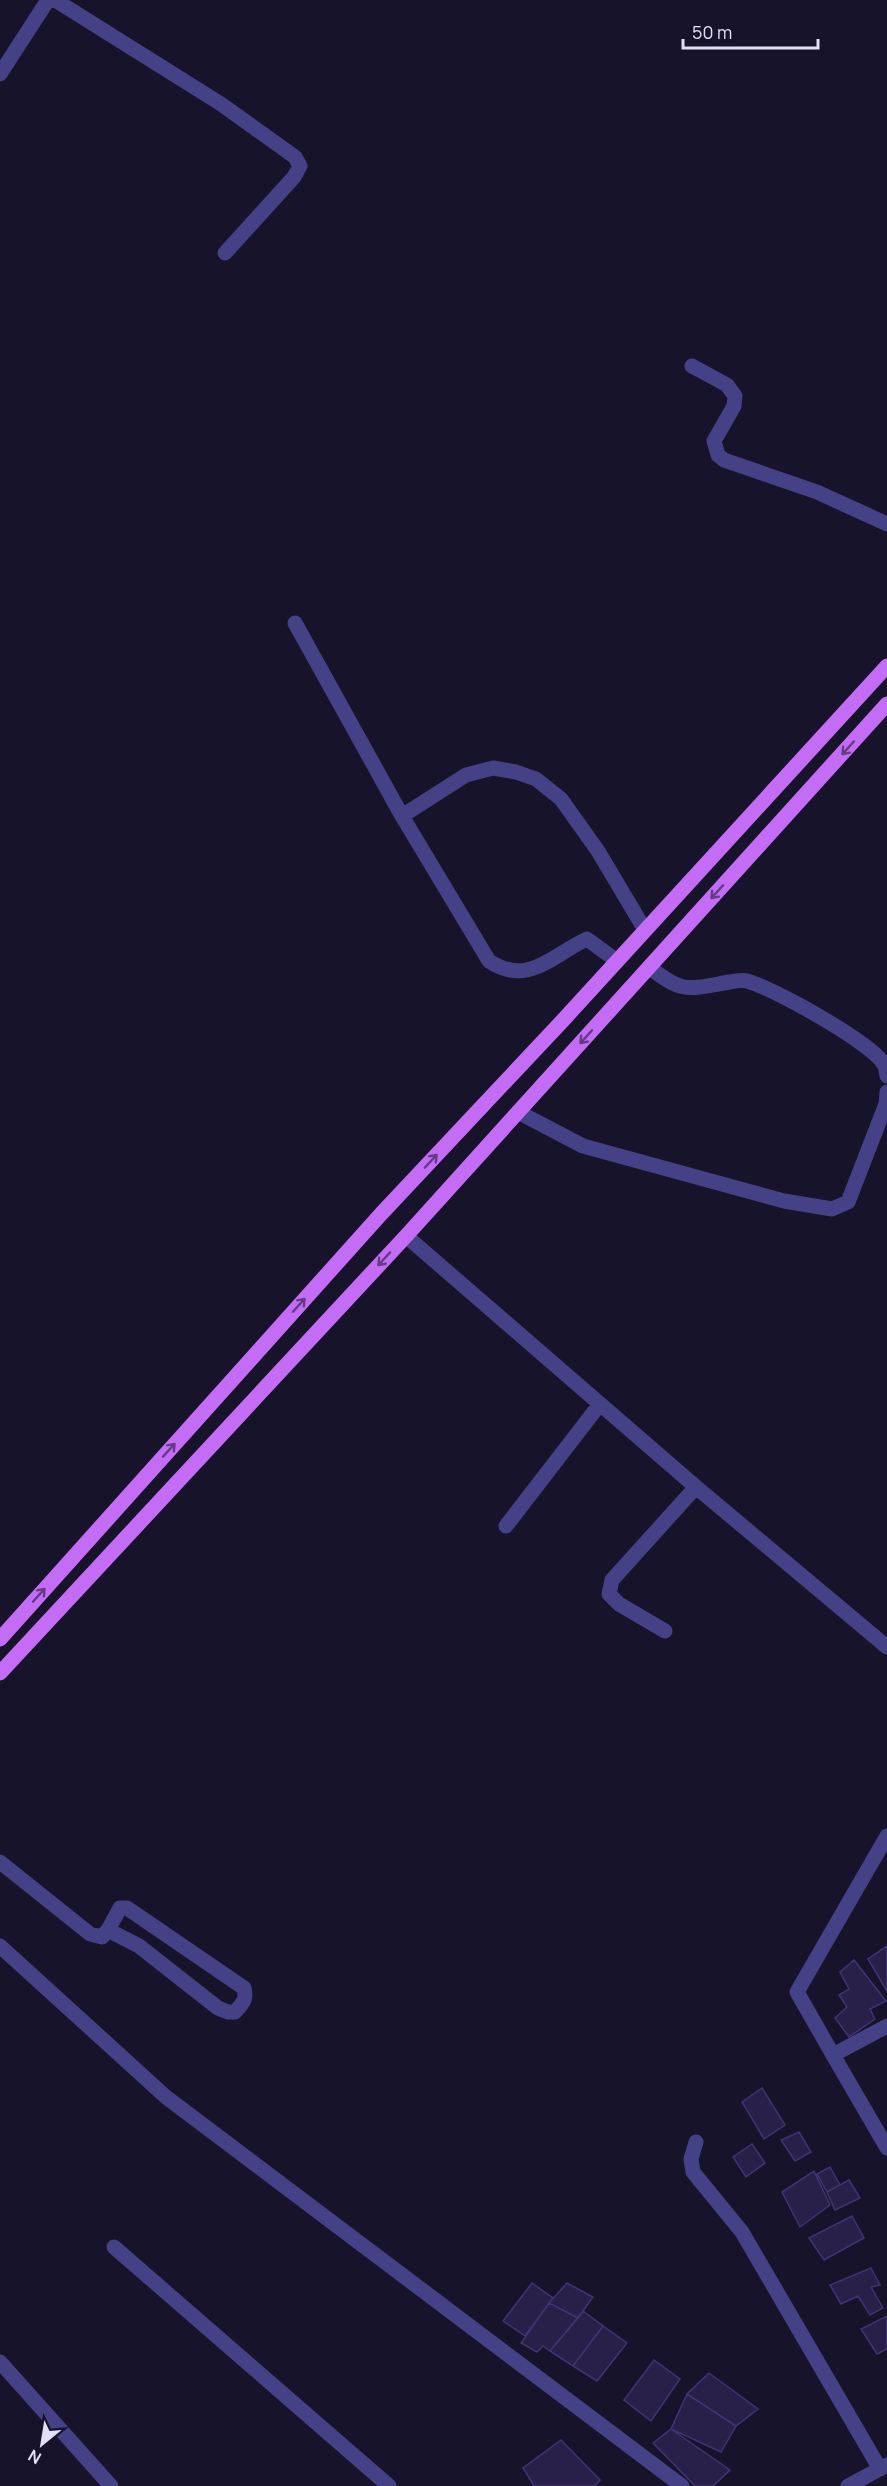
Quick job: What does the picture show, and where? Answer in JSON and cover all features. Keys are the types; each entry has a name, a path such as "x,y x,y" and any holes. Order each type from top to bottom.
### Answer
{"main road":[{"path":"0,1639 373,1222 617,961 887,666"},
{"path":"0,1673 405,1236 887,704"}],"street":[{"path":"0,74 48,0"},
{"path":"55,0 221,104 295,157 300,166 294,177 225,253"},
{"path":"692,366 727,385 735,396 734,406 714,441 718,455 724,460 817,492 887,524"},
{"path":"295,623 402,816 489,961 508,972 540,967 587,939 617,961"},
{"path":"402,816 466,776 492,768 516,772 536,779 561,799 597,851 645,930"},
{"path":"649,967 672,985 682,988 692,989 744,980 768,989 789,999 866,1046 884,1064 887,1076"},
{"path":"518,1112 583,1146 784,1201 832,1209 849,1202 886,1104 887,1092"},
{"path":"405,1236 696,1487 887,1647"},
{"path":"506,1526 600,1404"},
{"path":"665,1631 619,1604 609,1594 612,1580 696,1487"},
{"path":"887,1836 797,1992 887,2148"},
{"path":"0,1862 90,1934 102,1937 120,1908 128,1908 244,1988 246,1996 243,2003 235,2012 218,2008 139,1946 108,1930"},
{"path":"0,1946 166,2097 682,2486"},
{"path":"833,2055 887,2026"},
{"path":"696,2142 691,2159 693,2172 742,2232 883,2467 848,2486"},
{"path":"114,2247 389,2486"},
{"path":"0,2362 111,2486"}],"building":[{"path":"887,1946 887,1991 868,1959"},
{"path":"854,1960 886,2001 870,2009 875,2019 849,2037 835,2018 847,2007 839,1995 849,1989 840,1972"},
{"path":"762,2088 785,2125 764,2139 742,2102"},
{"path":"799,2132 811,2152 795,2161 781,2140"},
{"path":"752,2144 765,2163 746,2177 733,2157"},
{"path":"830,2167 840,2185 827,2192 817,2174"},
{"path":"814,2171 830,2205 800,2227 782,2192"},
{"path":"849,2180 860,2198 835,2210 827,2192"},
{"path":"852,2216 864,2238 824,2260 809,2238"},
{"path":"871,2268 880,2285 871,2287 883,2308 870,2315 858,2296 841,2304 830,2285"},
{"path":"532,2283 553,2298 525,2336 503,2321"},
{"path":"567,2283 593,2297 578,2318 549,2303"},
{"path":"549,2303 578,2318 550,2351 543,2346 537,2352 521,2343"},
{"path":"583,2311 603,2326 573,2366 550,2351"},
{"path":"887,2316 887,2349 877,2354 861,2329"},
{"path":"603,2326 627,2343 597,2381 573,2366"},
{"path":"654,2360 680,2379 651,2421 624,2400"},
{"path":"709,2373 758,2409 736,2426 687,2394"},
{"path":"687,2394 736,2426 721,2452 671,2429"},
{"path":"671,2429 730,2470 713,2486 695,2486 653,2443"},
{"path":"561,2440 600,2480 595,2486 534,2486 523,2468"}]}
